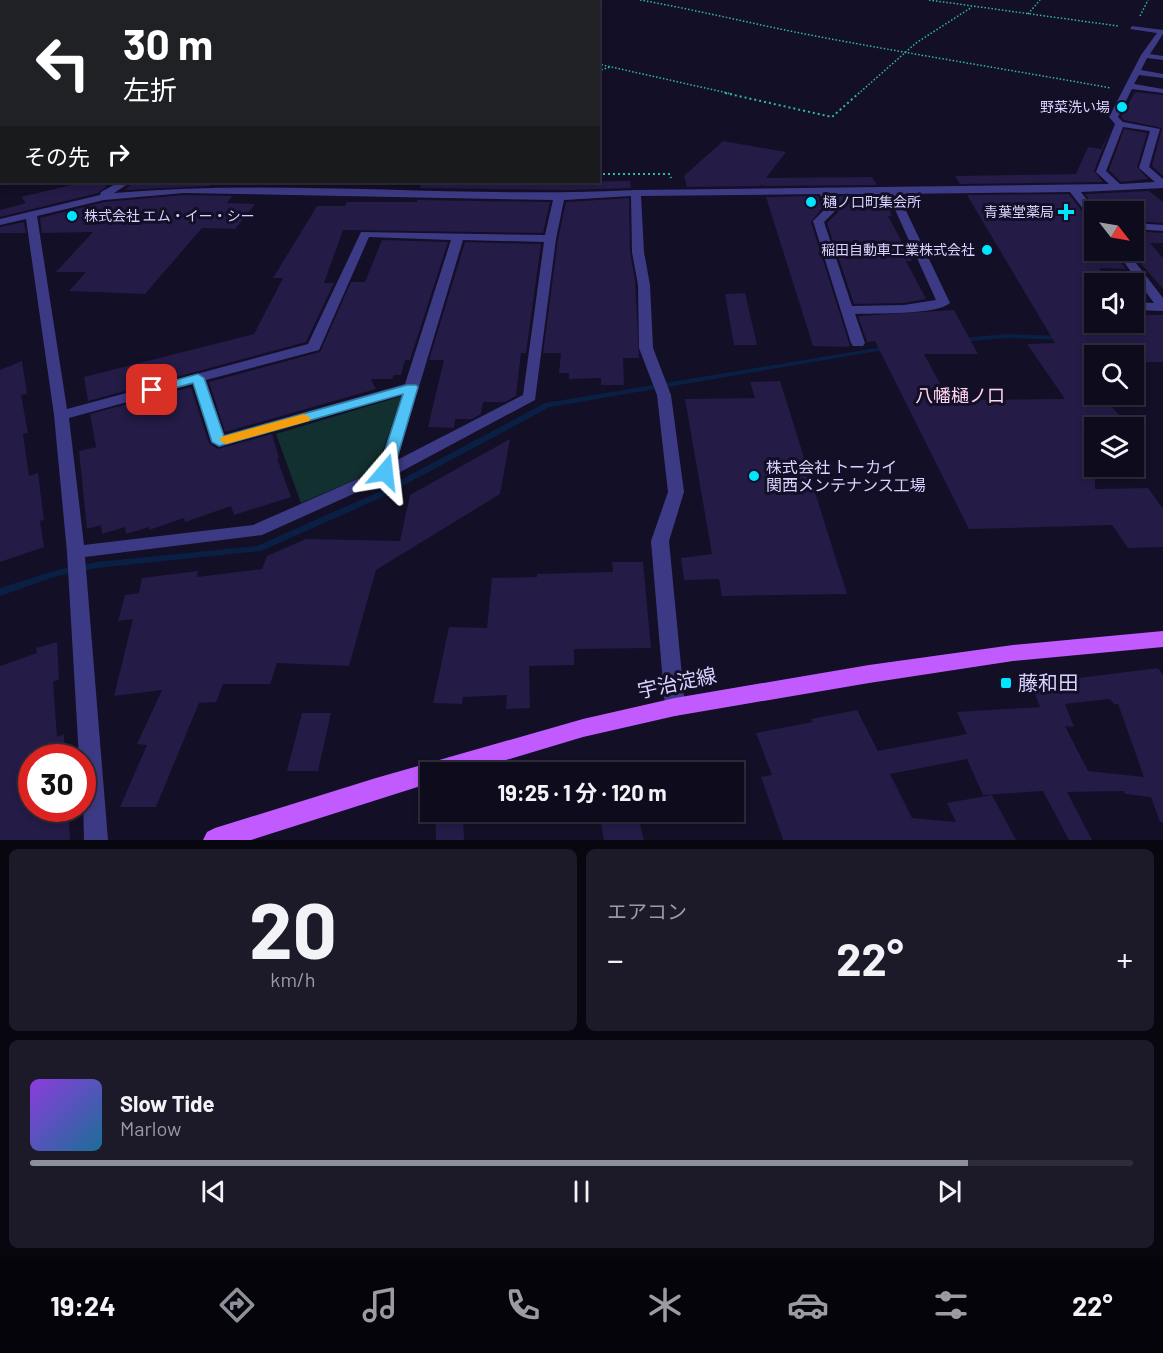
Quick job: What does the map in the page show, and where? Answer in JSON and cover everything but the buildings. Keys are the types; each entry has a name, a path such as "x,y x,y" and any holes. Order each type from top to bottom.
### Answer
{"main road":[{"name":"宇治淀線","path":"215,840 376,789 583,728 675,707 846,677 1013,653 1163,639"}],"street":[{"path":"1132,28 1162,32 1145,55 1113,117 1120,124 1155,129 1144,168 1163,185"},
{"path":"1145,55 1163,58"},
{"path":"1137,72 1163,76"},
{"path":"1127,88 1163,91"},
{"path":"1116,185 1101,172 1120,124"},
{"path":"104,197 125,183"},
{"path":"0,222 46,209 104,197 212,190 559,197 636,193 892,192 1163,185"},
{"path":"1073,189 1084,203"},
{"path":"824,192 831,210 818,221 858,343"},
{"path":"848,310 904,309 944,303 892,192"},
{"path":"636,193 638,252 644,285 646,348 664,395 676,492 660,541 675,707"},
{"path":"76,552 256,531 385,472 530,397 550,238 559,197"},
{"path":"31,215 61,415 76,552 96,840"},
{"path":"1144,227 1163,228"},
{"path":"61,415 314,347 365,234 550,238"},
{"path":"385,472 458,237"},
{"path":"1128,261 1163,307"},
{"path":"1144,306 1163,307"},
{"path":"198,378 219,442 411,387"}],"path":[{"path":"640,0 906,53 1127,88"},
{"path":"929,0 1132,28"},
{"path":"1027,15 1040,0"},
{"path":"600,64 832,117 906,53 949,20 972,7"},
{"path":"600,70 611,67"}],"green space":[{"path":"402,396 379,462 364,476 301,503 276,434"}],"waterway":[{"path":"960,340 1007,336 1061,338"},
{"path":"0,592 57,573 97,565 258,549 377,496 548,405 888,348"}],"slow traffic":[{"path":"226,440 304,418"}],"place":[{"name":"野菜洗い場","path":"1122,107"},
{"name":"樋ノ口町集会所","path":"811,202"},
{"name":"青葉堂薬局","path":"1066,212"},
{"name":"株式会社 エム・イー・シー","path":"72,216"},
{"name":"稲田自動車工業株式会社","path":"987,250"},
{"name":"株式会社 トーカイ 関西メンテナンス工場","path":"754,476"},
{"name":"藤和田","path":"1006,683"}],"district":[{"name":"八幡樋ノ口","path":"960,396"}],"route":[{"path":"152,390 198,378 219,442 411,387 385,472"}]}
